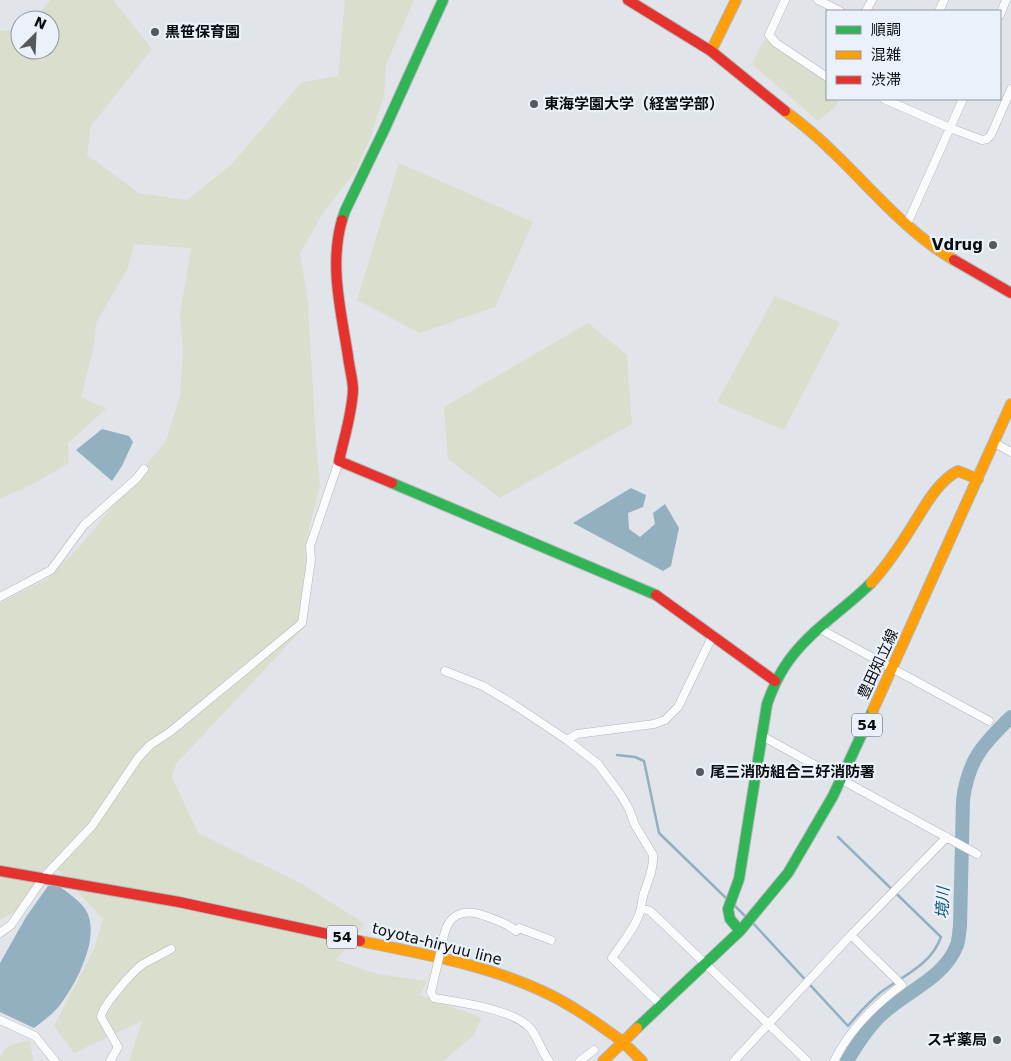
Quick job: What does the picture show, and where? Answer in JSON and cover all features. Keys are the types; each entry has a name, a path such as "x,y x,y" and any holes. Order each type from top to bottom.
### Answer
{"street":[{"path":"0,933 11,925 44,877 92,826 138,758 150,746 170,732 302,623 311,560 310,546 339,461 349,419 353,388 334,257 338,237 345,211 385,128 442,0"},
{"path":"628,0 711,51 824,144 890,210 939,251 1011,294"},
{"path":"711,51 736,0"},
{"path":"785,0 769,35 776,43 826,76"},
{"path":"818,0 838,10"},
{"path":"1001,13 1007,0 1011,3"},
{"path":"899,102 950,128 982,140 987,139 991,135 1011,89"},
{"path":"907,224 963,100"},
{"name":"豊田知立線","path":"661,1005 740,931 788,873 818,824 842,779 1011,404"},
{"path":"993,442 1011,452"},
{"path":"339,461 649,590 669,602 774,681"},
{"path":"0,597 50,570 84,525 144,469"},
{"path":"740,931 732,923 728,909 739,879 767,704 774,681 789,658 859,595 878,574 949,475 958,471 978,479"},
{"path":"820,629 989,721"},
{"path":"567,740 577,734 654,724 665,720 678,707 713,635"},
{"path":"446,671 483,686 567,740 598,764 621,795 635,825 653,855 639,917 612,958 661,1005"},
{"path":"762,736 975,853"},
{"path":"734,1061 851,935 949,839"},
{"name":"toyota-hiryuu line","path":"0,871 44,877 271,921 498,974 542,990 623,1042 642,1061"},
{"path":"641,908 650,911 807,1061"},
{"path":"549,1061 535,1035 521,1020 497,1011 434,998 431,992 446,927 458,914 475,912 508,924 516,931 519,928 551,940"},
{"path":"834,1061 842,1044 857,1025 877,1004 902,985 851,935"},
{"path":"110,1061 118,1047 101,1017 101,1012 141,965 171,949"},
{"name":"54","path":"623,1042 661,1005"},
{"path":"0,1020 36,1036 55,1061"},
{"path":"602,1061 623,1042"},
{"path":"580,1061 594,1050"}],"green space":[{"path":"51,0 113,0 152,49 91,126 87,155 139,193 187,200 231,165 302,82 338,76 345,0 414,0 386,65 384,96 370,139 355,172 324,211 300,254 308,303 320,484 306,542 307,624 176,764 172,777 198,833 302,884 365,924 336,960 377,974 427,981 420,995 482,1018 473,1036 443,1061 129,1061 142,1021 74,1053 54,1026 94,949 103,919 58,870 45,868 36,879 19,910 0,920 0,603 47,579 81,545 166,441 180,396 183,353 180,313 191,248 134,244 128,268 96,323 94,345 81,397 106,409 68,443 69,463 35,483 0,499 0,31 10,30 10,60 60,60 60,10 42,10"},
{"path":"766,36 826,75 826,100 838,100 836,106 818,121 752,64"},
{"path":"399,163 533,222 495,307 420,333 357,300"},
{"path":"775,296 840,322 784,430 717,402"},
{"path":"588,323 627,355 632,424 500,498 448,459 444,407"},
{"path":"30,1040 33,1061 0,1061 3,1051 7,1048"}],"water":[{"path":"102,429 129,436 133,442 122,466 112,481 76,450"},
{"path":"631,488 646,495 643,507 628,513 629,529 640,537 655,524 653,513 665,504 679,528 671,566 663,571 573,523"},
{"path":"48,886 59,886 82,905 87,912 91,935 84,961 73,985 57,1008 34,1028 0,1012 0,963 26,917"}],"waterway":[{"name":"境川","path":"847,1061 876,1020 891,1006 934,976 951,957 957,945 960,926 965,786 978,754 992,736 1011,717"},
{"path":"617,755 635,757 644,761 659,833 728,900"},
{"path":"752,922 848,1026 881,992 924,962 931,955 941,937 838,837"},
{"path":"734,905 746,917"}],"traffic: fast":[{"path":"342,220 443,0"},
{"path":"392,483 656,595"},
{"path":"740,931 730,919 728,909 739,879 767,704 775,684 794,654 814,632 871,583"},
{"path":"637,1028 740,931 788,873 833,796 873,710"}],"traffic: slow":[{"path":"711,51 736,0"},
{"path":"785,111 826,145 905,223 954,260"},
{"path":"873,710 1011,404"},
{"path":"871,583 894,555 942,483 958,471 978,479"},
{"path":"360,941 429,955 475,967 520,982 563,1002 623,1042 637,1028"},
{"path":"603,1061 623,1042 642,1061"}],"traffic: jam":[{"path":"628,0 711,51 785,111"},
{"path":"342,220 338,237 336,271 353,390 339,461 392,483"},
{"path":"954,260 1011,293"},
{"path":"656,595 775,681"},
{"path":"0,871 179,902 360,941"}],"place":[{"name":"黒笹保育園","path":"155,32"},
{"name":"東海学園大学（経営学部）","path":"534,104"},
{"name":"Vdrug","path":"993,245"},
{"name":"尾三消防組合三好消防署","path":"700,772"},
{"name":"スギ薬局","path":"997,1040"}]}
